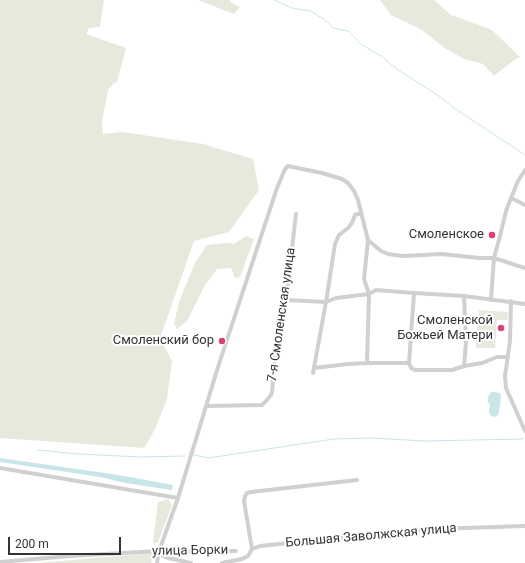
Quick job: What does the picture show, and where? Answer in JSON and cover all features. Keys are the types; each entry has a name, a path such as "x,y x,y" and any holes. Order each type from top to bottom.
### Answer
{"street":[{"path":"157,563 159,551 178,498 277,188 284,169 288,166 322,173 342,180 348,183 358,200 368,240 364,279 369,294 367,362"},
{"path":"491,300 494,258 506,211 518,181 525,170"},
{"path":"511,198 525,205"},
{"path":"361,213 355,215 348,228 339,235 335,244 314,371 348,364 367,362 409,363"},
{"name":"7-я Смоленская улица","path":"207,406 262,405 272,392 276,346 286,300 296,214"},
{"path":"368,240 381,251 388,254 402,256 442,254 494,258 525,268"},
{"path":"286,300 326,302 336,298 369,294 376,290 464,296 525,304"},
{"path":"414,293 409,363 411,368 415,370 452,370 482,363 497,357 508,357"},
{"path":"464,296 466,344 464,366"},
{"path":"511,302 510,341 505,376 506,388 525,431"},
{"path":"0,468 178,498"},
{"path":"252,549 244,501 247,493 357,480"},
{"name":"Большая Заволжская улица","path":"222,563 242,559 248,556 252,549 260,546 415,530 525,526"},
{"name":"улица Борки","path":"0,562 159,551 236,550"},
{"path":"159,551 163,556 168,558 191,563"}],"shaded area":[{"path":"0,0 104,0 100,27 89,28 86,34 126,48 117,82 114,83 108,90 102,121 103,134 122,132 203,144 253,159 259,190 229,232 194,241 160,338 172,361 167,399 155,429 144,448 0,438"},
{"path":"198,0 230,0 230,2 240,7 234,14"},
{"path":"380,0 434,0 451,15 492,30 520,57 494,76 483,64 464,59 446,49 422,30 391,15"},
{"path":"246,236 254,239 240,277 235,278 231,268 217,269 205,285 187,321 177,329 174,324 179,302 195,263 207,245 227,243 234,244"},
{"path":"479,310 508,312 507,320 497,320 495,348 476,348"},
{"path":"168,499 172,505 158,542 153,544 158,502"},
{"path":"155,553 151,563 36,563"}],"water":[{"path":"491,392 500,393 501,398 499,412 495,417 491,416 489,412 490,405 488,402 488,397"},
{"path":"0,458 105,473 173,485 172,490 125,483 100,477 0,462"}],"waterway":[{"path":"274,0 292,8 311,11 325,20 333,28 348,31 361,44 381,56 398,70 525,155"},
{"path":"194,455 208,458 334,439 372,438 424,441 523,439"},
{"path":"38,450 79,454 141,457 185,456"}],"place":[{"name":"Смоленское","path":"492,235"},
{"name":"Смоленской Божьей Матери","path":"501,328"},
{"name":"Смоленский бор","path":"222,341"}]}
